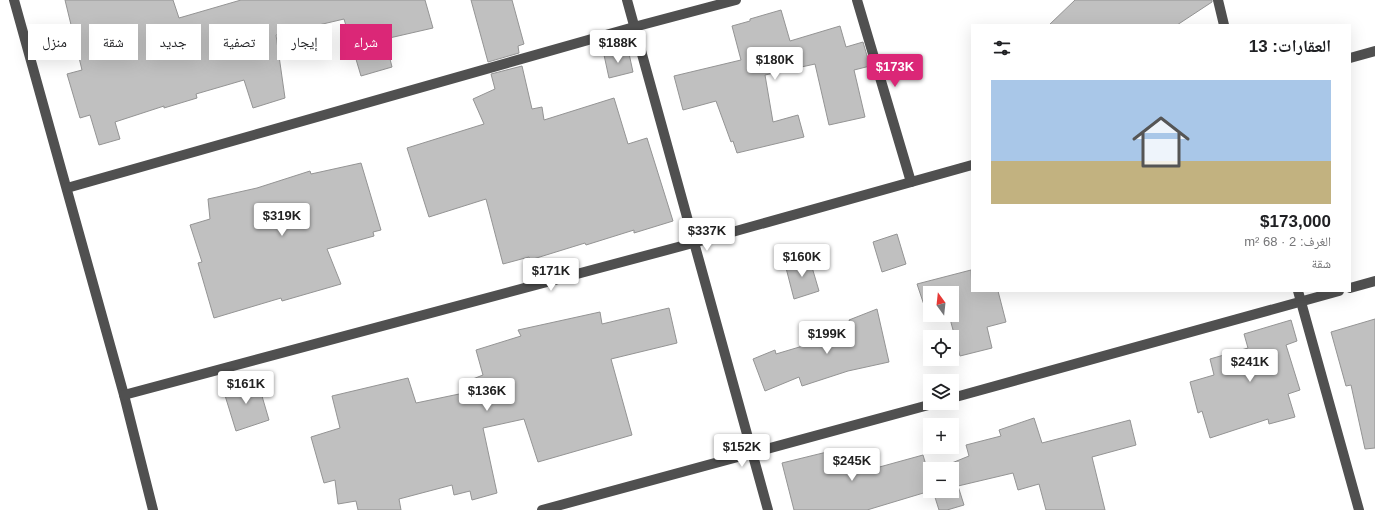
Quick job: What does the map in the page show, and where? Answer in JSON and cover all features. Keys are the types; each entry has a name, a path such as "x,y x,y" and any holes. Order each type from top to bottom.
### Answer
{"street":[{"path":"14,0 124,395 152,510"},
{"path":"627,0 768,510"},
{"path":"67,188 634,27 736,0"},
{"path":"857,0 911,182"},
{"path":"1218,0 1224,24"},
{"path":"1351,58 1375,51"},
{"path":"124,395 693,243 971,165"},
{"path":"1351,288 1375,281"},
{"path":"1298,292 1360,510"},
{"path":"959,396 1336,292"},
{"path":"542,510 923,407"}],"building":[{"path":"65,0 173,0 179,18 241,0 425,0 433,28 392,37 392,24 345,24 344,19 323,24 277,24 277,60 280,60 285,98 253,108 244,80 196,94 197,98 164,108 164,106 115,122 120,139 99,145 90,115 80,118 67,74 82,70 80,60 81,60 81,24 71,24"},
{"path":"471,0 512,0 524,44 518,46 519,53 488,62"},
{"path":"1075,0 1212,0 1212,2 1179,24 1050,24"},
{"path":"781,10 790,41 840,26 846,47 863,42 870,66 854,70 865,117 829,125 815,64 765,75 773,122 798,115 804,137 737,153 733,141 731,142 716,101 683,110 674,76 741,60 732,26"},
{"path":"628,49 633,72 609,78 604,55"},
{"path":"356,60 390,60 392,67 361,76"},
{"path":"522,66 532,109 542,107 544,120 614,98 628,144 647,138 673,221 634,233 634,230 586,245 585,243 530,260 529,257 503,264 486,199 429,217 407,148 484,124 473,99 495,89 491,74"},
{"path":"361,163 381,230 373,232 374,236 327,249 341,284 282,301 281,298 214,318 198,263 202,262 190,225 210,219 208,199 257,188 310,171 311,174"},
{"path":"897,234 906,264 882,272 873,242"},
{"path":"809,257 819,291 794,299 785,264"},
{"path":"971,270 971,292 998,292 1006,322 987,327 992,348 960,356 959,330 953,330 951,322 959,322 959,286 923,286 923,302 917,284"},
{"path":"669,308 677,343 611,359 632,435 538,462 524,419 483,428 497,493 472,500 470,491 454,495 452,485 399,499 401,510 358,510 356,501 338,504 335,480 324,483 311,437 340,428 332,396 408,378 416,403 464,393 460,384 483,375 476,350 521,336 518,330 600,312 602,324"},
{"path":"877,309 889,362 848,371 802,386 799,377 765,391 753,359 775,350 776,354 853,331 849,320"},
{"path":"1375,319 1375,448 1365,449 1351,385 1346,386 1331,332"},
{"path":"1291,320 1297,341 1286,345 1300,390 1288,394 1295,417 1269,424 1268,419 1210,438 1202,411 1198,413 1190,382 1214,375 1210,359 1248,348 1244,334"},
{"path":"257,379 269,420 236,431 223,389"},
{"path":"1034,418 1042,443 1130,420 1136,445 1092,457 1105,510 1046,510 1039,484 1018,490 1013,473 959,486 959,462 954,462 969,456 966,445 1001,436 999,430"},
{"path":"858,449 865,471 923,455 925,462 923,462 923,493 867,510 794,510 782,463 831,451 832,457"},
{"path":"959,489 964,505 947,510 939,510 935,498 959,498"}]}
